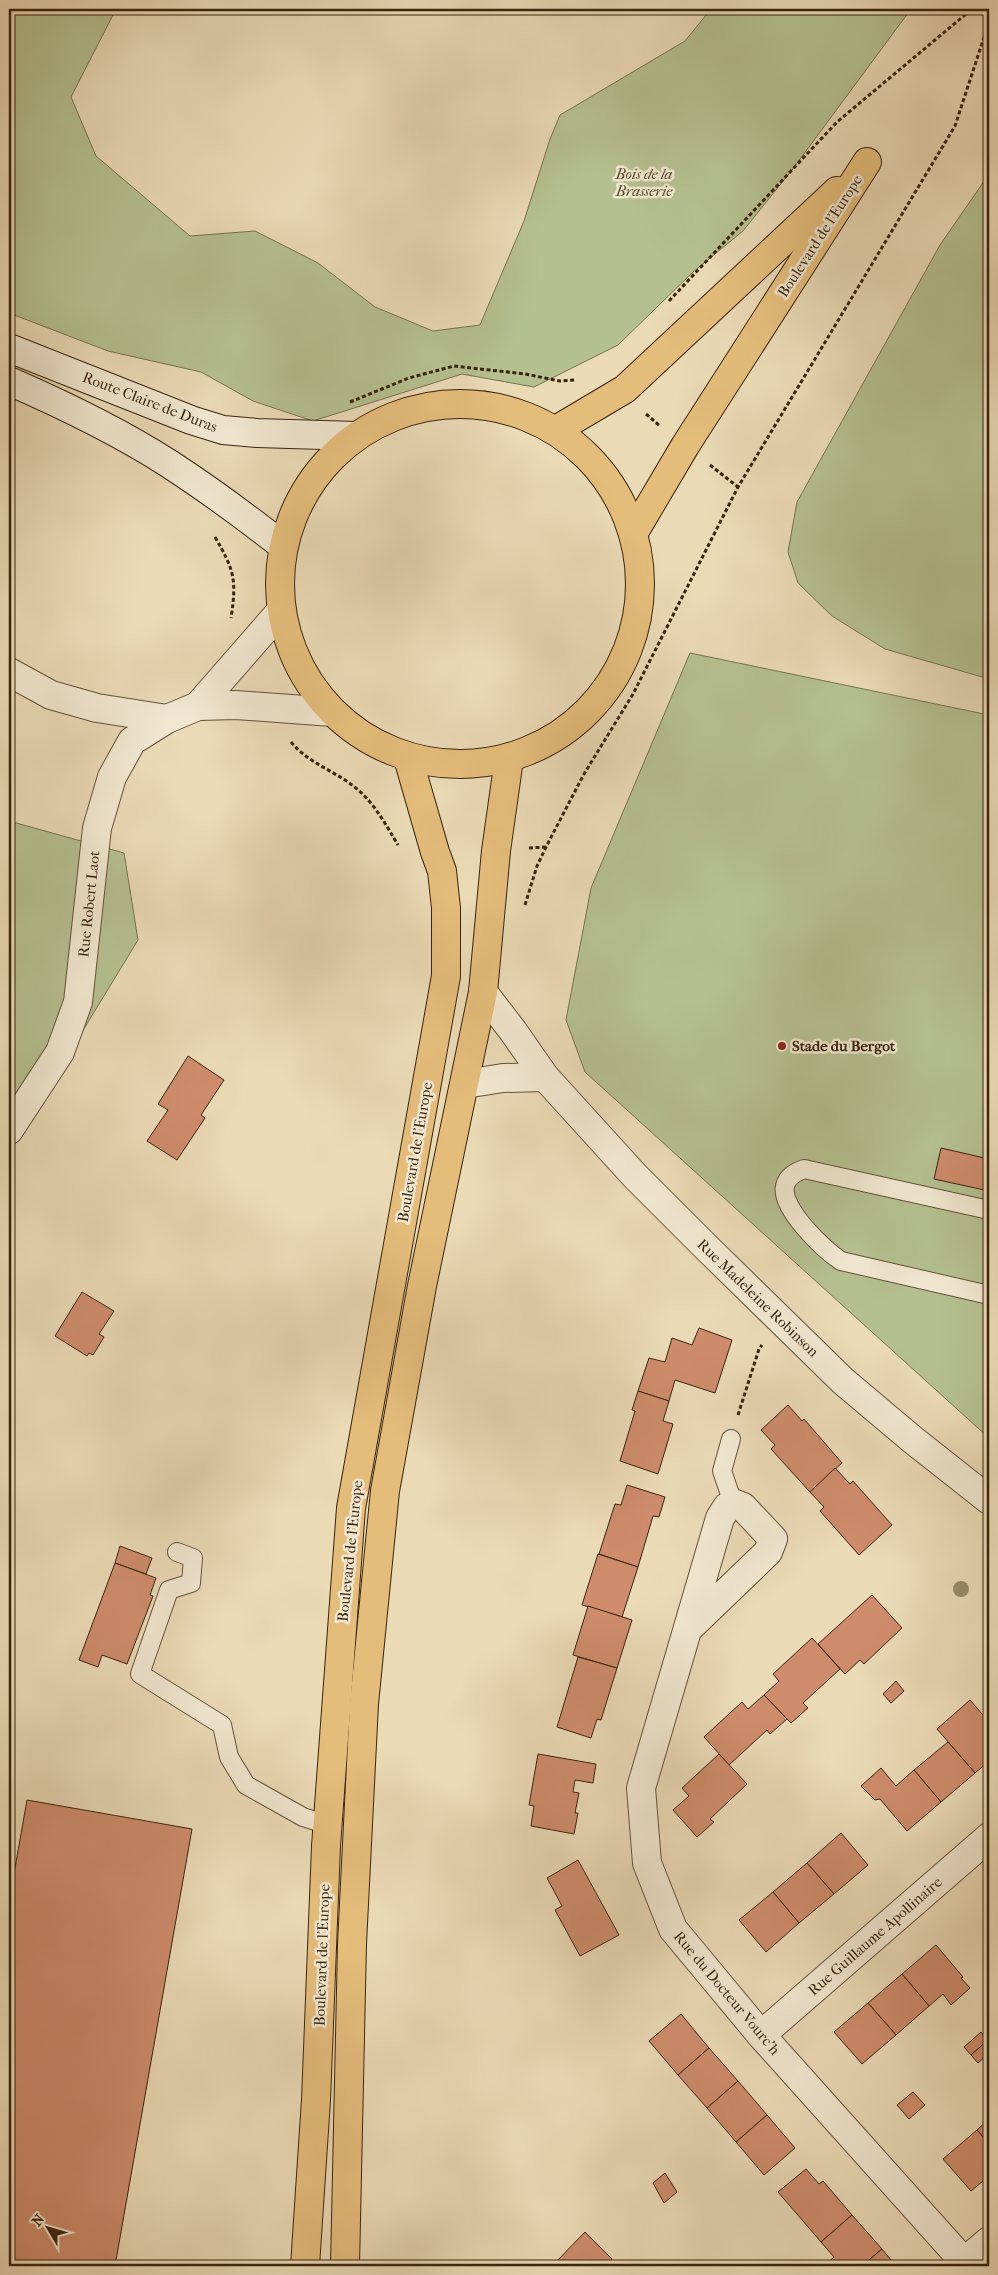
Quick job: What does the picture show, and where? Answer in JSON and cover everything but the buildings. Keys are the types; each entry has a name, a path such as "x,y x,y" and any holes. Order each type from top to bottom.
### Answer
{"main road":[{"name":"Boulevard de l'Europe","path":"556,430 625,389 867,162 686,446 633,534"},
{"path":"455,403 507,410 556,430 590,458 616,493 633,534 640,590 629,646 602,696 560,734 509,759 458,765 408,758 367,740 332,712 305,678 287,638 280,612 283,546 298,504 323,466 356,436 403,413 455,403"},
{"name":"Boulevard de l'Europe","path":"305,2266 316,2100 328,1825 351,1508 446,976 446,908 442,871 408,758"},
{"name":"Boulevard de l'Europe","path":"345,2266 352,1944 364,1704 385,1491 422,1286 483,992 496,851 509,759"}],"street":[{"name":"Route Claire de Duras","path":"9,348 191,420 223,430 356,436"},
{"path":"9,381 58,403 168,463 226,502 283,546"},
{"path":"198,706 280,612"},
{"path":"9,672 51,695 97,708 167,719"},
{"path":"198,706 236,705 332,712"},
{"name":"Rue Robert Laot","path":"9,1130 60,1052 78,1002 97,828 112,777 132,741 167,719 198,706"},
{"name":"Rue Madeleine Robinson","path":"483,992 545,1076 635,1176 782,1323 871,1405 989,1500"},
{"path":"465,1084 503,1078 545,1076"},
{"name":"Rue du Docteur Vourc'h","path":"688,1629 773,1545 773,1539 742,1507 733,1503 727,1507 720,1518 641,1788 647,1863 673,1929 761,2035 966,2264"},
{"name":"Rue Guillaume Apollinaire","path":"761,2035 989,1837"},
{"path":"966,2264 989,2241"}],"lane":[{"path":"989,1210 804,1169 793,1174 785,1184 786,1198 791,1209 827,1251 841,1261 989,1295"},
{"path":"731,1439 722,1471 733,1503"},
{"path":"177,1552 193,1558 191,1583 170,1590 140,1674 222,1725 229,1757 246,1785 303,1817 328,1825"}],"path":[{"path":"666,303 837,122 972,9"},
{"path":"525,907 534,873 546,847 584,774 633,694 738,487 955,126 989,22"},
{"path":"347,404 409,378 454,366 525,374 560,381 584,379"},
{"path":"212,531 231,564 235,592 230,622"},
{"path":"288,738 301,754"},
{"path":"731,1439 759,1349 782,1323"}],"green space":[{"name":"Bois de la Brasserie","path":"9,9 116,9 71,97 96,156 190,236 255,231 318,263 375,307 433,331 480,325 524,221 550,139 560,115 685,41 711,9 911,9 792,170 743,231 693,272 618,345 534,387 462,374 313,421 253,401 201,372 108,351 9,313"},
{"path":"989,174 989,679 885,649 832,616 798,583 788,552 797,502 940,245"},
{"name":"Stade du Bergot","path":"690,653 989,715 989,1438 585,1072 566,1020 591,888"},
{"path":"9,821 124,853 138,940 9,1152"}],"place":[{"name":"Stade du Bergot","path":"782,1046"}]}
